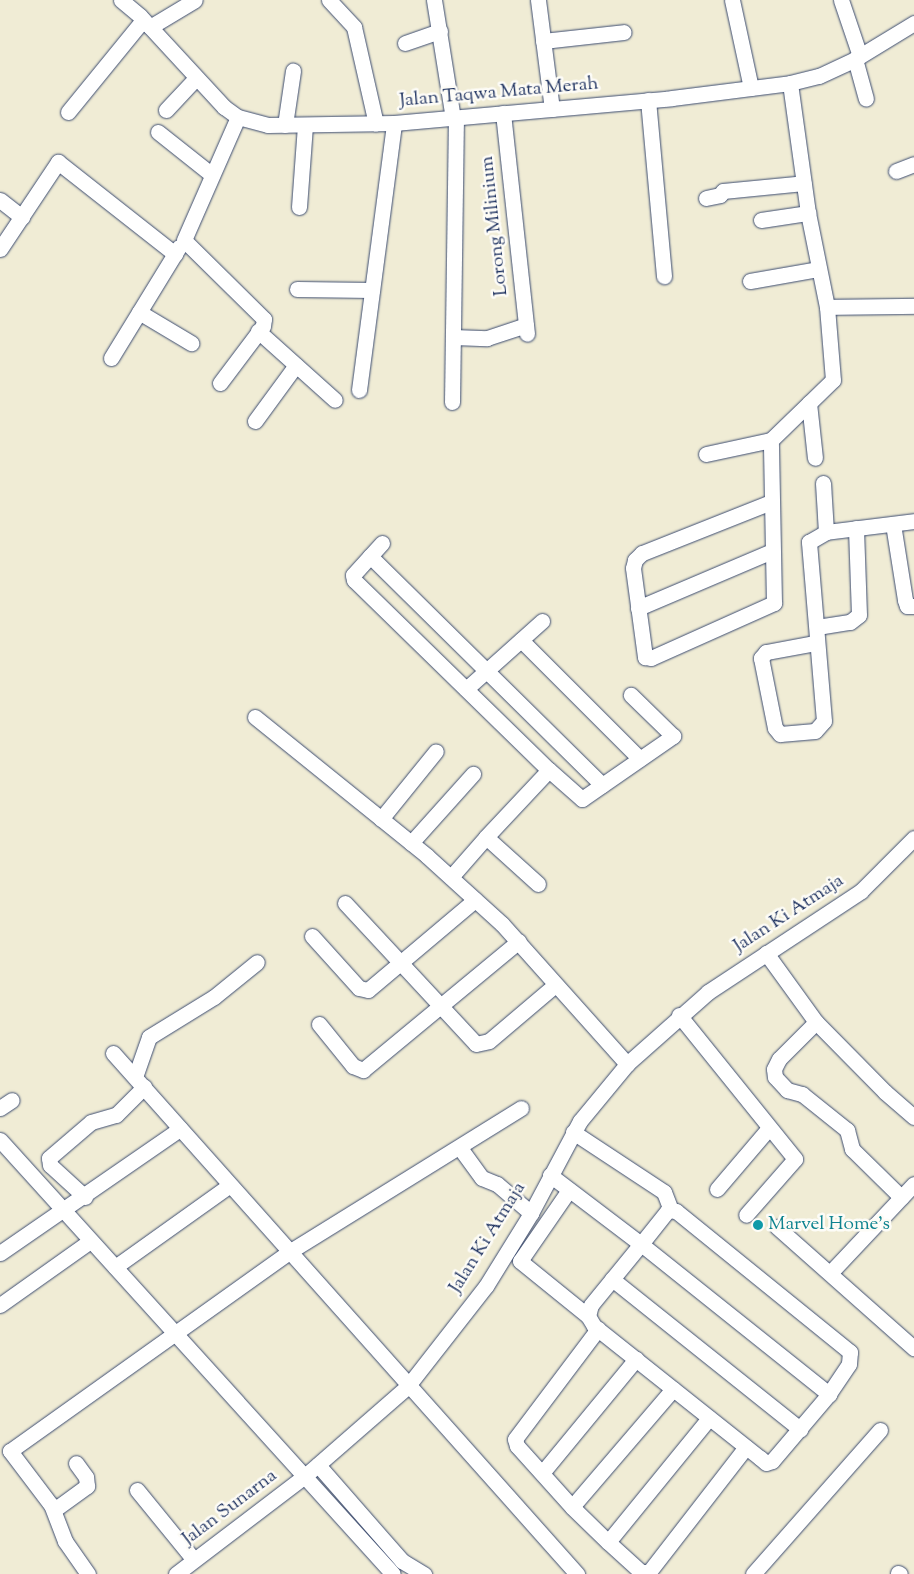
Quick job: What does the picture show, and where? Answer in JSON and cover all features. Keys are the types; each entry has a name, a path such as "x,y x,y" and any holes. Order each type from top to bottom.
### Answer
{"street":[{"name":"Jalan Taqwa Mata Merah","path":"121,0 147,24 196,78 238,117 260,124 285,125 376,124 455,118 648,100 790,83 819,76 857,57 914,23"},
{"path":"68,112 147,24 195,0"},
{"path":"329,0 354,26 376,124"},
{"path":"434,0 455,118 452,402"},
{"path":"538,0 552,109"},
{"path":"732,0 751,88"},
{"path":"842,0 866,99"},
{"path":"405,43 440,31"},
{"path":"543,41 624,32"},
{"path":"285,125 293,72"},
{"path":"166,110 196,78"},
{"path":"706,454 771,440 831,383 834,376 827,307 808,214 790,83"},
{"path":"648,100 664,276"},
{"name":"Lorong Milinium","path":"453,337 488,338 527,329 503,113"},
{"path":"111,358 184,240 238,117"},
{"path":"359,390 394,123"},
{"path":"299,207 305,125"},
{"path":"158,132 212,175"},
{"path":"0,249 58,162 175,254"},
{"path":"896,171 914,164"},
{"path":"706,198 719,195 723,191 804,183"},
{"path":"0,200 22,217"},
{"path":"761,220 808,214"},
{"path":"184,240 261,316 264,322 220,383"},
{"path":"750,281 819,270"},
{"path":"297,289 372,290"},
{"path":"827,307 914,306"},
{"path":"139,312 191,343"},
{"path":"258,331 335,400"},
{"path":"255,421 296,365"},
{"path":"809,403 815,458"},
{"path":"771,440 772,551 775,599 772,606 651,658 642,654 633,568 642,553 771,502"},
{"path":"823,483 826,532"},
{"path":"815,643 766,652 760,658 775,728 780,734 815,731 822,725 815,643 817,627 808,544 812,537 826,532 914,522"},
{"path":"893,524 905,600 907,606 914,606"},
{"path":"817,627 850,622 859,615 856,528"},
{"path":"382,543 353,575 354,580 549,770 582,799 673,736 631,695"},
{"path":"638,608 772,551"},
{"path":"370,556 602,785"},
{"path":"466,689 542,621"},
{"path":"521,640 640,759"},
{"path":"255,717 451,877 519,941 627,1064"},
{"path":"381,819 436,751"},
{"path":"451,877 549,770"},
{"path":"411,843 473,774"},
{"path":"486,837 538,884"},
{"name":"Jalan Ki Atmaja","path":"311,1471 407,1387 486,1286 531,1214 573,1132 591,1104 627,1064 679,1015 766,953 861,891 914,838"},
{"path":"312,936 362,990 371,988 475,900"},
{"path":"345,903 401,962 472,1042 480,1045 556,985"},
{"path":"320,1024 353,1066 363,1070 438,1005 519,941"},
{"path":"766,953 816,1022 884,1092 914,1117"},
{"path":"257,962 214,998 148,1037 139,1082 116,1116 91,1122 49,1158 50,1165 74,1204 90,1241 121,1262 311,1471 402,1560 424,1574"},
{"path":"679,1015 795,1159 746,1215"},
{"path":"816,1022 779,1059 774,1069 775,1077 787,1090 802,1094 847,1130 852,1149 901,1197"},
{"path":"113,1053 407,1387 577,1574"},
{"path":"88,1574 65,1540 54,1510 5,1454 182,1330 289,1252 460,1148 521,1108"},
{"path":"717,1189 769,1128"},
{"path":"3,1246 74,1204 180,1129"},
{"path":"569,1190 520,1261 588,1316 598,1329 746,1447 769,1463 800,1430 829,1394 849,1364 850,1352 671,1210 664,1192 573,1132"},
{"path":"0,1140 74,1204"},
{"path":"460,1148 482,1178 497,1184 531,1214"},
{"path":"550,1175 641,1244 829,1394"},
{"path":"831,1272 914,1184"},
{"path":"121,1262 230,1185"},
{"path":"588,1316 591,1304 671,1210"},
{"path":"777,1227 831,1272 914,1348"},
{"path":"0,1305 90,1241"},
{"path":"612,1280 800,1430"},
{"path":"598,1329 516,1436 517,1446 572,1507 641,1572 649,1572 746,1447"},
{"path":"542,1473 636,1359"},
{"path":"572,1507 673,1389"},
{"path":"608,1542 709,1418"},
{"path":"753,1574 880,1430"},
{"path":"54,1510 87,1486 86,1477 76,1463"},
{"path":"311,1471 393,1574"},
{"name":"Jalan Sunarna","path":"176,1574 311,1471"},
{"path":"137,1490 194,1560"}],"place":[{"name":"Marvel Home's","path":"758,1225"}]}
